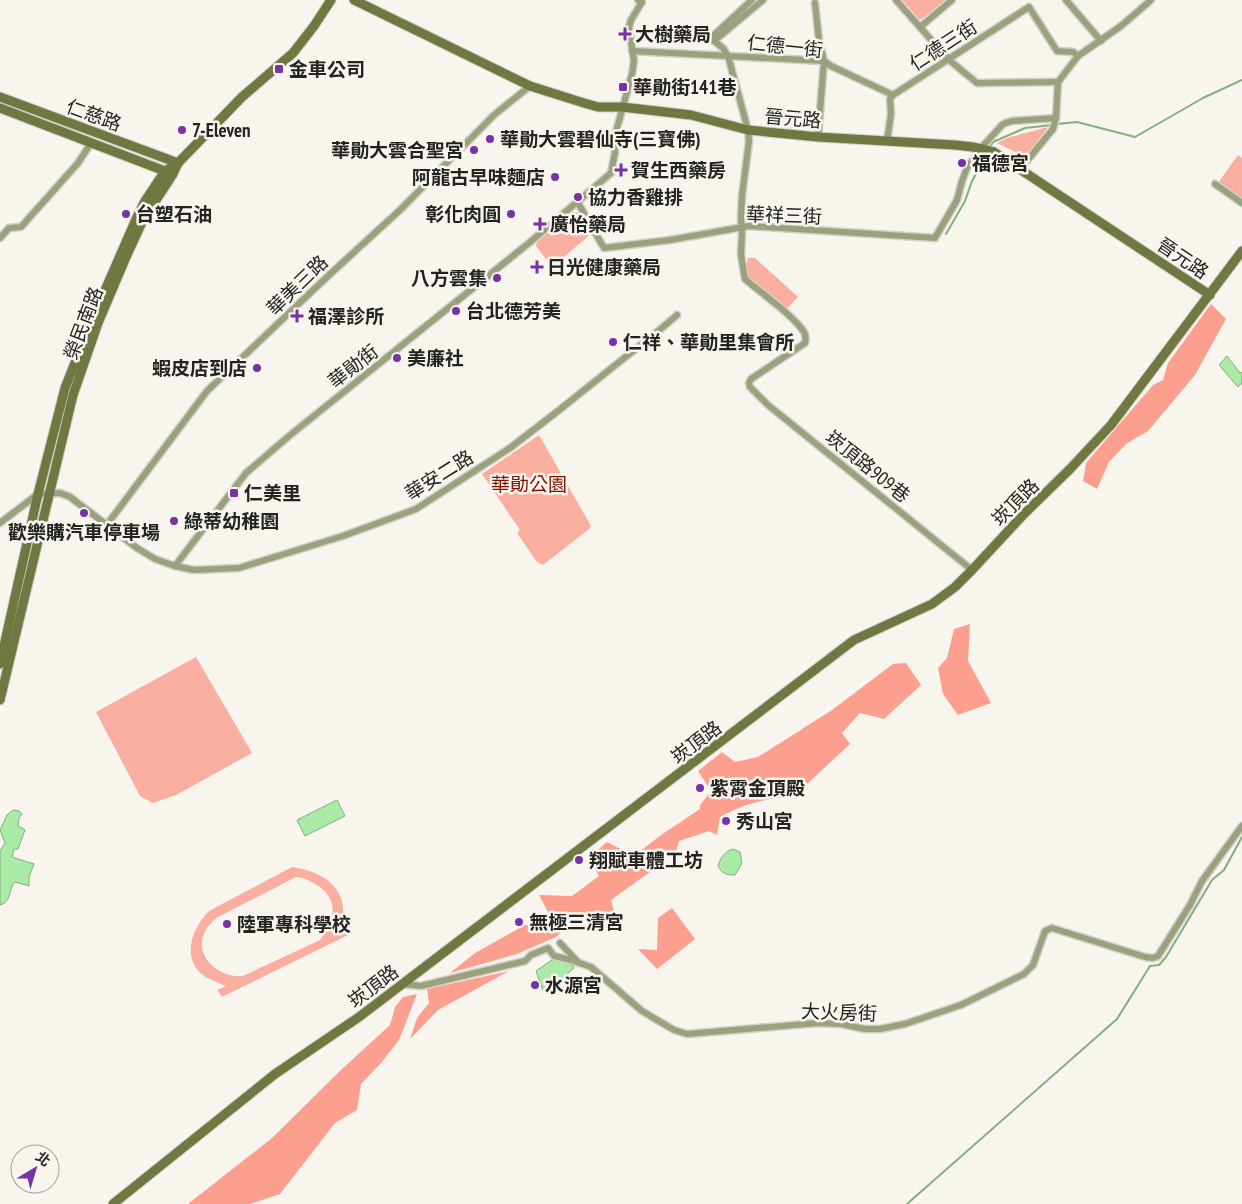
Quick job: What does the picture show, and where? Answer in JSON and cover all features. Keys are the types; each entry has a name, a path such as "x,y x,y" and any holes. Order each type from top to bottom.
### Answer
{"street":[{"name":"榮民南路","path":"0,664 38,494 66,388 137,216 178,163 242,98 292,53 314,26 330,0"},
{"name":"晉元路","path":"354,0 530,86 598,107 622,107 691,115 748,130 818,137 955,145 981,148 994,152 1021,168 1210,295"},
{"name":"華勛街","path":"174,566 246,473 289,436 578,203 612,173 615,154 614,139 634,61 629,28 642,2 638,0"},
{"path":"714,41 713,36 752,0"},
{"path":"714,41 763,0"},
{"path":"896,0 949,60 977,83 1058,82"},
{"path":"920,27 952,0"},
{"path":"1066,0 1101,41"},
{"path":"1021,168 1053,129 1056,118 1058,82 1078,56 1134,16 1151,0"},
{"path":"815,3 819,40 824,61 818,137"},
{"name":"仁德三街","path":"893,95 1029,7 1057,51 1073,52 1078,56"},
{"name":"仁德一街","path":"714,41 724,48 728,56 748,130 749,141 742,196 741,254 745,279 789,316 804,332 806,338 804,343 749,383"},
{"name":"仁德一街","path":"632,50 824,61 893,95"},
{"name":"華美三路","path":"106,526 207,391 400,210 494,115 530,86"},
{"path":"888,141 891,114 890,99 893,95"},
{"name":"仁慈路","path":"0,97 178,163"},
{"name":"仁慈路","path":"0,108 169,173"},
{"path":"981,148 1003,124 1012,121 1056,118"},
{"path":"0,238 9,228 21,227 78,163 91,143"},
{"name":"華祥三街","path":"578,203 604,248 670,240 749,226 935,238 957,200 967,168 981,148"},
{"path":"1215,184 1242,203"},
{"name":"崁頂路","path":"113,1204 274,1074 359,1017 854,640 932,604 955,587 1104,432 1242,251"},
{"name":"華安二路","path":"174,566 194,570 239,568 343,536 416,509 510,448 677,314"},
{"name":"榮民南路","path":"0,700 50,494 67,415 95,321"},
{"name":"崁頂路909巷","path":"749,383 750,387 768,405 972,570"},
{"path":"0,523 38,494 60,492 70,497 106,526 155,559 174,566"},
{"name":"大火房街","path":"402,984 421,986 525,961 531,955 548,948 554,956 591,968 649,1016 674,1030 687,1034 818,1023 880,1029 905,1024 961,1005 1024,974 1033,965 1045,931 1052,928 1145,956 1153,958 1158,956 1190,905 1202,881 1216,865 1242,826"},
{"path":"560,943 579,963"}],"green space":[{"path":"902,0 945,0 922,19 919,19"},
{"path":"1048,127 1026,157 997,143 1007,138"},
{"path":"1238,155 1242,158 1242,200 1218,183"},
{"path":"573,212 578,213 591,234 552,267 536,246 537,242"},
{"path":"748,258 755,258 798,297 784,312 748,280 745,274"},
{"name":"華勛公園","path":"539,435 591,526 543,565 537,562 517,533 520,530 482,474"},
{"path":"196,657 252,753 176,795 153,803 140,796 96,712"},
{"path":"292,867 315,873 333,885 339,893 342,903 343,915 340,928 348,924 352,933 222,997 217,990 226,986 202,974 192,961 191,945 193,937 204,916 209,911","holes":["296,877 318,886 331,900 331,920 320,940 243,976 226,974 218,970 206,959 202,943 204,934 216,918"]}],"shaded area":[{"path":"1211,304 1226,319 1195,375 1148,431 1126,444 1109,462 1097,489 1083,481 1086,463 1153,385 1163,380 1168,363"},
{"path":"1227,356 1240,373 1242,372 1242,383 1238,387 1219,365"},
{"path":"970,624 968,661 991,703 958,715 943,694 938,668 947,658 954,629"},
{"path":"906,663 921,685 884,719 860,713 842,733 850,744 793,797 755,802 720,817 717,835 709,831 679,841 674,857 656,858 650,872 611,900 614,911 572,922 556,937 517,954 450,973 475,953 525,925 541,924 549,914 539,895 572,896 599,876 588,858 607,842 634,856 700,809 700,805 711,791 698,771 722,752 735,762 758,757 832,710 893,664"},
{"path":"337,800 345,816 305,836 297,820"},
{"path":"13,810 19,811 22,814 19,818 18,826 25,830 18,849 14,849 12,857 34,864 29,877 29,886 15,882 8,898 0,905 0,851 5,843 0,830 7,815"},
{"path":"733,849 740,852 742,863 735,875 725,874 718,866 723,855"},
{"path":"672,908 695,939 657,969 638,949 657,950 658,918"},
{"path":"553,959 573,965 574,968 550,988 543,991 536,971"},
{"path":"509,971 438,1010 410,1039 417,1018 429,1003 427,989"},
{"path":"417,994 399,1040 361,1084 357,1110 335,1123 280,1194 250,1204 188,1204 272,1138 390,1025 395,1007 403,997"}],"waterway":[{"path":"1057,124 1077,122 1135,137 1203,98 1242,80"},
{"path":"990,147 993,142 1025,128 1052,125"},
{"path":"946,234 965,201 972,181 987,154"},
{"path":"907,1204 1117,1019 1150,966 1159,965 1166,957 1212,880 1224,870 1242,837"}],"place":[{"name":"大樹藥局","path":"625,34"},
{"name":"金車公司","path":"279,69"},
{"name":"華勛街141巷","path":"623,87"},
{"name":"7-Eleven","path":"182,130"},
{"name":"華勛大雲碧仙寺(三寶佛)","path":"490,139"},
{"name":"華勛大雲合聖宮","path":"474,150"},
{"name":"福德宮","path":"962,163"},
{"name":"賀生西藥房","path":"621,170"},
{"name":"阿龍古早味麵店","path":"555,177"},
{"name":"協力香雞排","path":"578,197"},
{"name":"台塑石油","path":"126,214"},
{"name":"彰化肉圓","path":"511,214"},
{"name":"廣怡藥局","path":"540,224"},
{"name":"日光健康藥局","path":"537,267"},
{"name":"八方雲集","path":"497,278"},
{"name":"台北德芳美","path":"456,311"},
{"name":"福澤診所","path":"297,316"},
{"name":"仁祥、華勛里集會所","path":"613,342"},
{"name":"美廉社","path":"397,358"},
{"name":"蝦皮店到店","path":"257,368"},
{"name":"仁美里","path":"234,493"},
{"name":"歡樂購汽車停車場","path":"84,513"},
{"name":"綠蒂幼稚園","path":"174,521"},
{"name":"紫霄金頂殿","path":"700,788"},
{"name":"秀山宮","path":"726,821"},
{"name":"翔賦車體工坊","path":"579,860"},
{"name":"無極三清宮","path":"519,922"},
{"name":"陸軍專科學校","path":"227,924"},
{"name":"水源宮","path":"535,985"}]}
